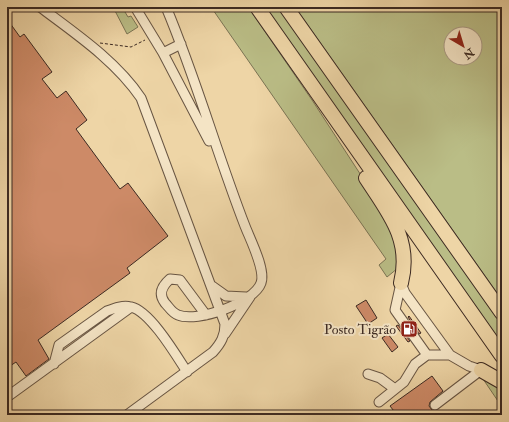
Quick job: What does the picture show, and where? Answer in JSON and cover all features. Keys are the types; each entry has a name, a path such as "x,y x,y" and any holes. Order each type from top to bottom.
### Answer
{"highway":[{"path":"254,7 265,28 319,106 397,227 404,250 401,283"},
{"path":"257,7 502,356"},
{"path":"286,7 502,313"},
{"path":"481,370 502,382"}],"lane":[{"path":"40,7 85,41 128,80 141,98 221,311 225,324 225,334"},
{"path":"135,7 163,53 205,131 230,187"},
{"path":"127,415 213,352 220,345 225,334 261,284 261,271 230,187 181,44 166,7"},
{"path":"163,53 181,44"},
{"path":"206,315 180,280 170,280 163,286 161,291 163,300 173,312 179,316 188,317 206,315 221,311 251,296"},
{"path":"401,283 395,310 427,355"},
{"path":"401,283 406,293 450,355 469,366 481,370"},
{"path":"212,286 226,296 251,296"},
{"path":"7,397 132,307 144,313 187,372"},
{"path":"378,402 404,382 415,364 427,355 450,355"},
{"path":"435,405 481,370"},
{"path":"368,374 380,378 395,389"}],"path":[{"path":"100,43 131,46 153,36"}],"green space":[{"path":"113,7 122,7 128,17 131,16 138,27 127,34"},
{"path":"211,7 248,7 312,100 368,186 395,234 398,268 387,277 379,265 386,259"},
{"path":"262,7 281,7 502,320 502,348"},
{"path":"295,7 502,7 502,300"},
{"path":"481,376 502,387 502,407"}],"building":[{"path":"7,19 20,37 24,34 52,72 42,79 57,98 66,91 87,120 76,129 120,189 128,183 168,236 127,268 130,273 38,340 49,359 26,376 16,362 7,368"},
{"path":"366,300 377,318 368,324 356,306"},
{"path":"409,316 421,333 419,334 408,317"},
{"path":"398,325 410,341 408,342 396,326"},
{"path":"388,334 398,347 392,352 382,338"},
{"path":"432,376 443,391 430,402 429,406 432,410 426,415 397,415 390,406"}],"place":[{"name":"Posto Tigrão","path":"409,329"}]}
